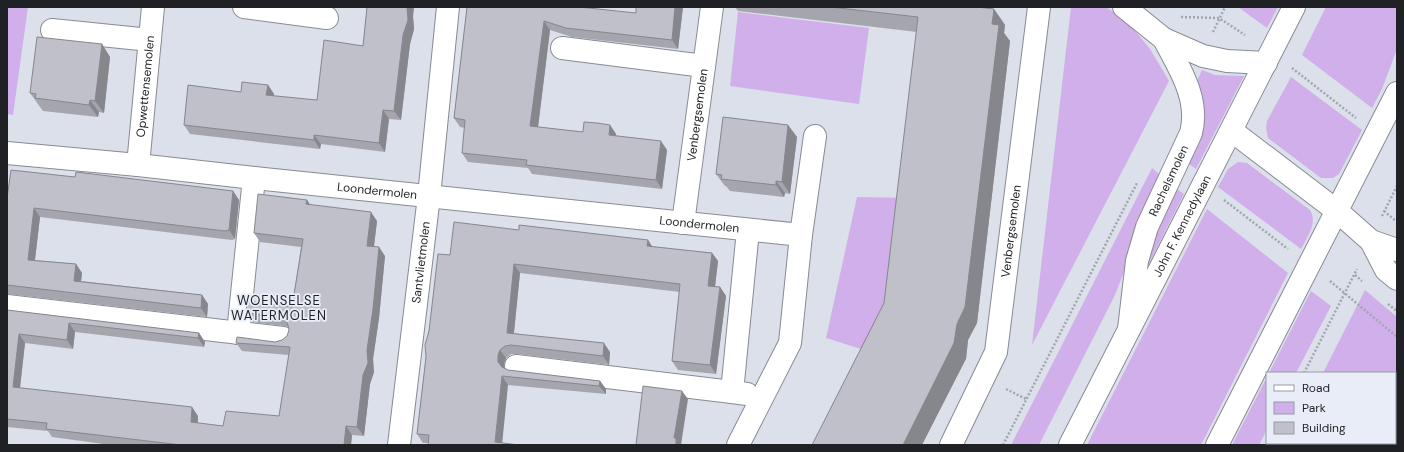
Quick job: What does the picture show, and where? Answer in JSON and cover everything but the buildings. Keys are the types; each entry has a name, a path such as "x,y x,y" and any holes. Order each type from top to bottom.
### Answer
{"street":[{"name":"Opwettensemolen","path":"138,165 153,7"},
{"path":"244,7 327,18"},
{"name":"Santvlietmolen","path":"399,445 429,196 448,7"},
{"name":"Venbergsemolen","path":"683,223 712,7"},
{"name":"Venbergsemolen","path":"951,445 996,352 1039,7"},
{"name":"Rachelsmolen","path":"1124,7 1164,38 1203,56 1227,61 1266,63"},
{"name":"John F. Kennedylaan","path":"1070,445 1232,131 1294,7"},
{"path":"52,30 150,40"},
{"name":"Rachelsmolen","path":"1129,329 1137,261 1147,227 1188,140 1194,121 1194,108 1187,85 1164,38"},
{"path":"562,48 704,66"},
{"path":"1217,445 1397,93"},
{"path":"1232,131 1337,211 1371,241 1386,270 1397,280"},
{"path":"738,445 790,343 801,235 815,136"},
{"name":"Loondermolen","path":"7,153 138,165 801,235"},
{"path":"238,333 254,178"},
{"name":"Loondermolen","path":"732,392 748,230"},
{"path":"1371,241 1397,250"},
{"path":"7,306 283,338"},
{"path":"516,366 764,396"}],"path":[{"path":"1003,445 1140,176"},
{"path":"1204,185 1345,293 1397,337"},
{"path":"1397,186 1384,211 1397,222"},
{"path":"1305,372 1354,275"}],"green space":[{"path":"7,7 28,7 13,115 7,114"},
{"path":"1071,7 1106,7 1127,21 1150,49 1169,81 1032,345"},
{"path":"1238,7 1278,7 1267,28"},
{"path":"1326,7 1397,7 1397,49 1382,89 1372,108 1302,55"},
{"path":"738,12 869,28 859,104 730,86"},
{"path":"1202,70 1215,75 1244,76 1196,169 1186,162 1203,123 1203,105 1196,83"},
{"path":"1291,77 1362,130 1339,174 1333,178 1321,178 1268,138 1266,128 1267,121"},
{"path":"1238,162 1247,163 1310,210 1313,220 1311,230 1301,249 1218,187 1228,169"},
{"path":"1152,168 1161,176 1115,295 1039,445 1011,445"},
{"path":"1174,187 1184,194 1146,269 1143,267"},
{"path":"857,197 909,198 877,354 826,338"},
{"path":"1207,209 1288,273 1201,445 1087,445"},
{"path":"1365,290 1397,317 1397,445 1286,445 1396,444 1396,372 1324,372"},
{"path":"1311,291 1331,306 1297,372 1270,372"},
{"path":"1266,379 1266,432 1259,445 1232,445"}],"district":[{"name":"WOENSELSE WATERMOLEN","path":"279,308"}]}
